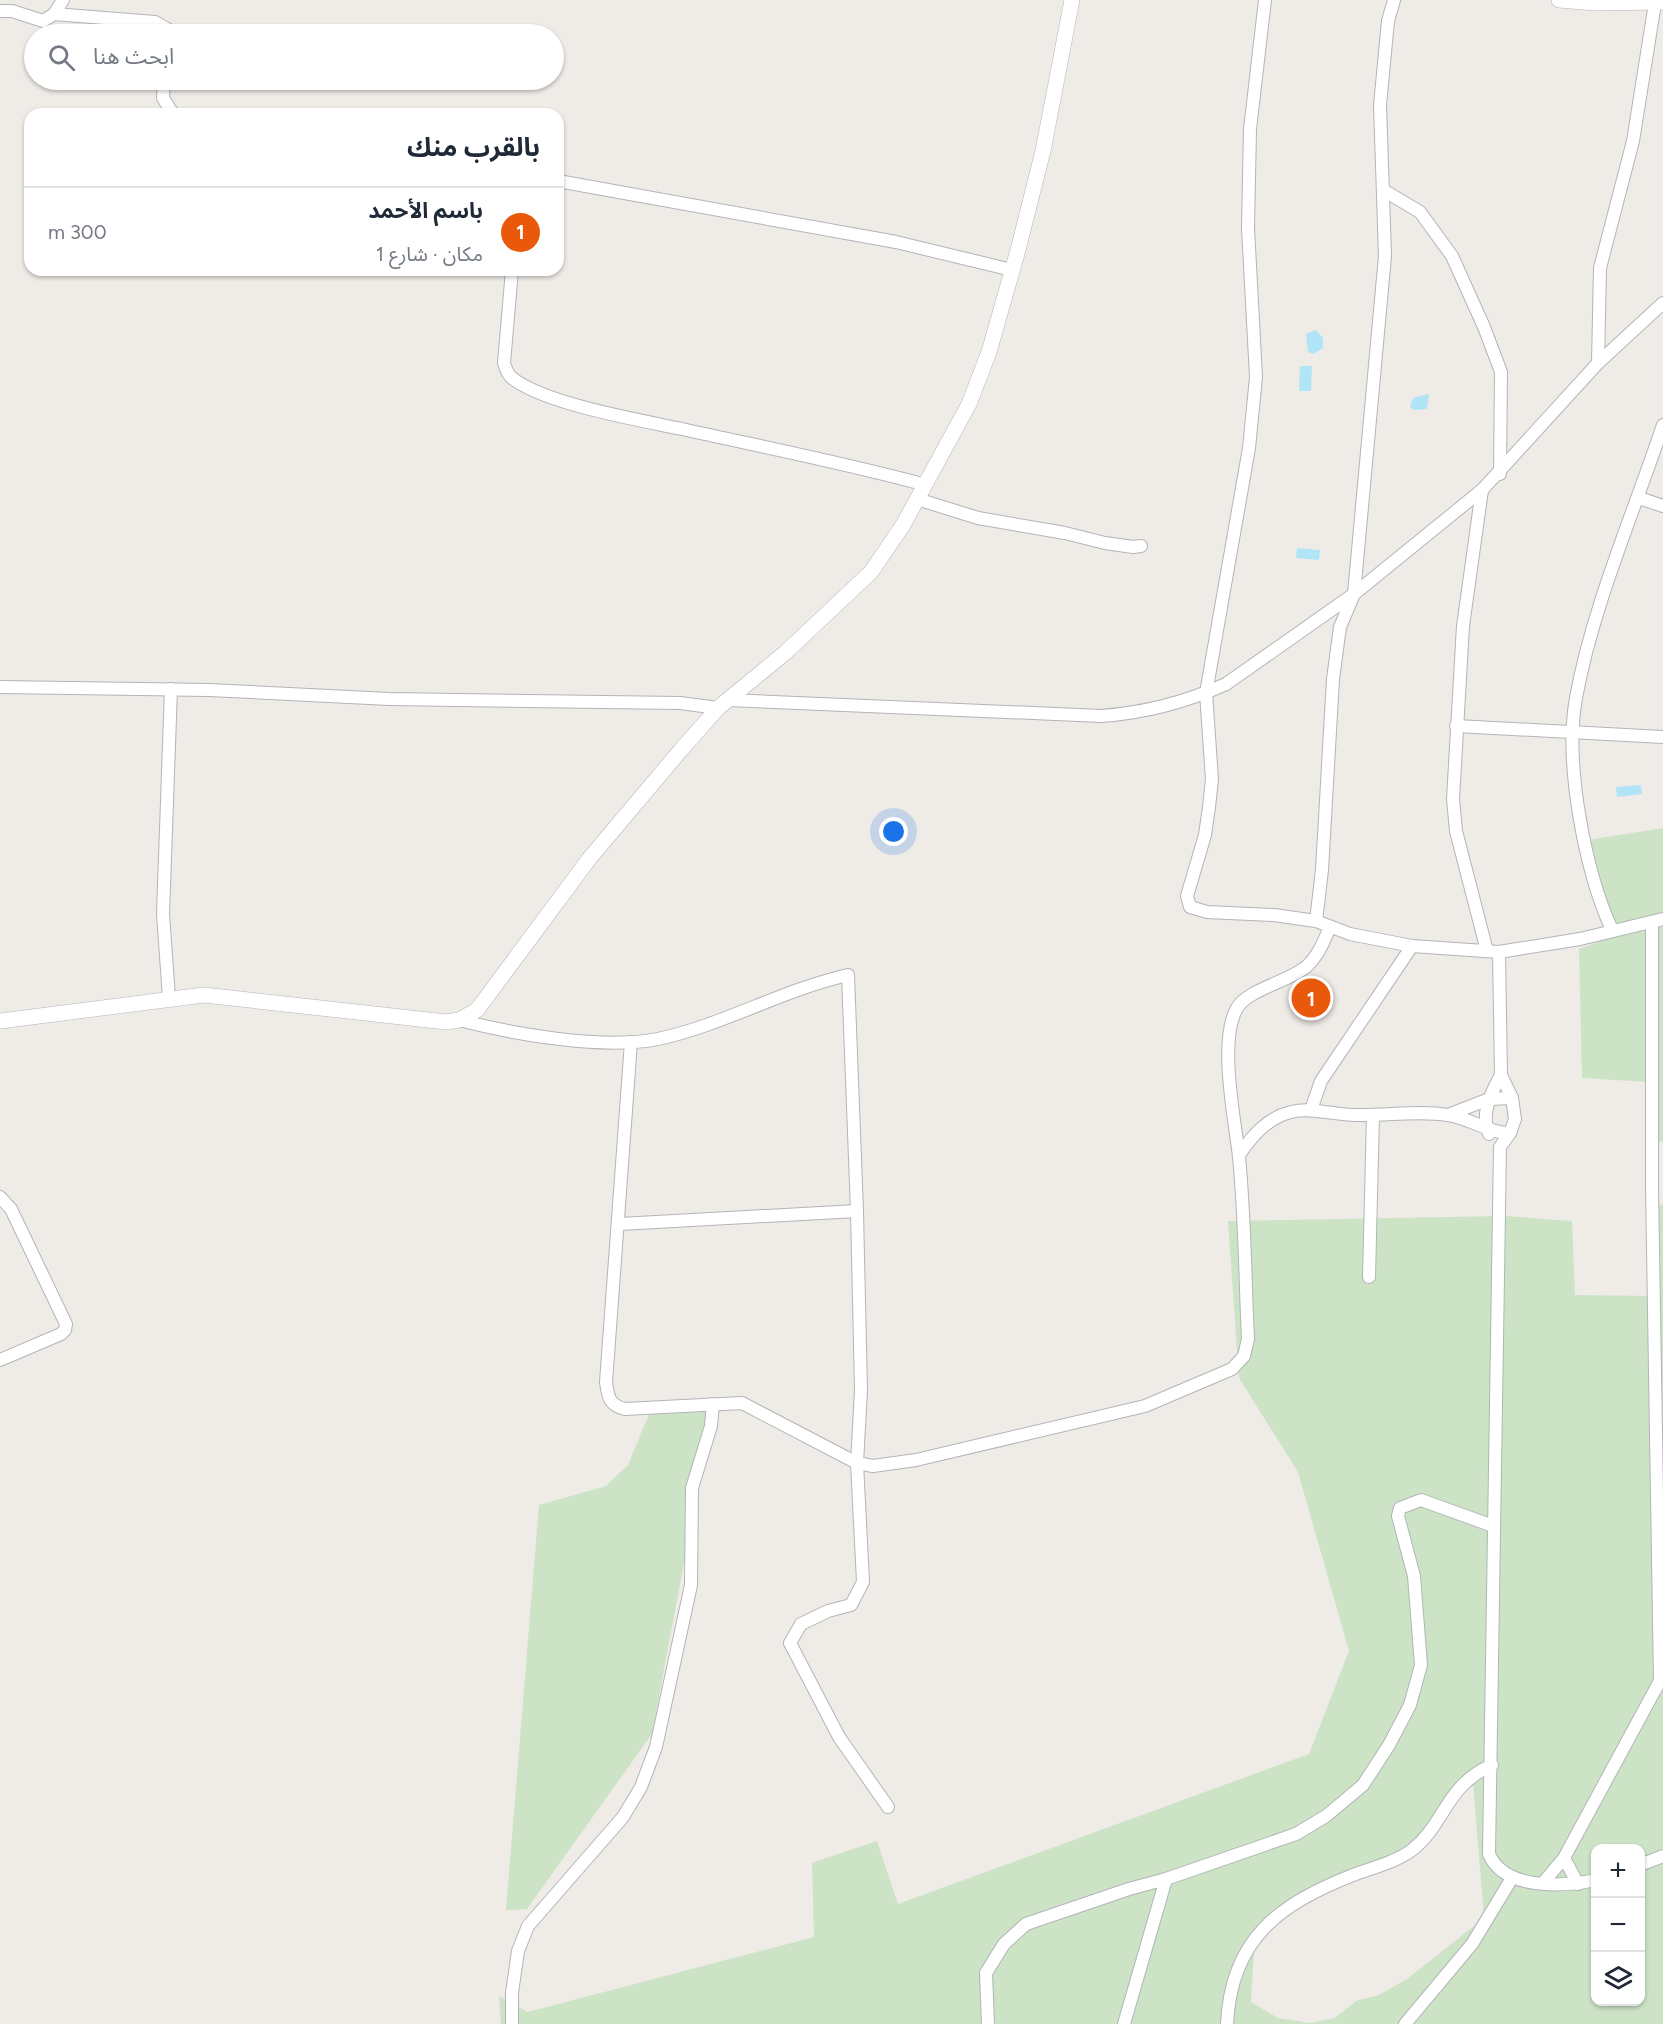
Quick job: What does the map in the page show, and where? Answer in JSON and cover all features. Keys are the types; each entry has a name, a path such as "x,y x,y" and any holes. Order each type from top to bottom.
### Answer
{"street":[{"path":"0,11 12,11 43,21 54,15 63,0"},
{"path":"459,1020 477,1010 489,997 589,859 723,704 786,652 871,572 888,550 969,404 989,352 1043,151 1072,0"},
{"path":"1265,0 1250,129 1248,228 1256,387 1249,448 1206,693 1212,779 1205,835 1187,897 1190,907 1207,912 1274,915 1316,921 1330,927 1412,946 1493,951 1571,941 1657,921 1652,1187 1661,1678 1564,1858 1543,1883"},
{"path":"1316,921 1322,870 1333,680 1340,627 1354,594 1385,256 1380,105 1388,21 1394,0"},
{"path":"1559,0 1595,3 1659,3 1633,141 1600,268 1598,363"},
{"path":"54,15 159,24"},
{"path":"163,90 163,98 169,108"},
{"path":"564,182 896,242 1012,270"},
{"path":"1383,190 1420,212 1452,256 1484,327 1501,372 1500,474"},
{"path":"511,276 504,363 507,373 518,382 552,397 612,414 863,468 926,484"},
{"path":"0,687 171,689 389,699 723,704 1101,716 1135,714 1206,693 1226,684 1354,594 1500,474 1598,363 1663,303"},
{"path":"1612,930 1602,908 1588,862 1574,762 1575,700 1597,616 1663,425"},
{"path":"1482,490 1462,626 1453,799 1456,831 1493,951 1501,1075 1512,1098 1515,1119 1510,1133 1500,1147 1497,1394 1492,1526 1492,1764 1489,1854 1500,1872 1512,1878 1543,1883 1578,1884 1591,1881"},
{"path":"1639,498 1663,506"},
{"path":"917,499 978,518 1065,532 1133,548 1141,546"},
{"path":"169,998 163,914 171,689"},
{"path":"1456,726 1663,737"},
{"path":"631,1042 620,1224 606,1382 610,1402 615,1407 625,1409 742,1402 857,1463 873,1466 916,1460 1096,1420 1145,1406 1232,1369 1244,1356 1248,1339 1239,1155 1231,1100 1231,1029 1235,1012 1245,999 1287,979 1309,965 1330,927"},
{"path":"1311,1110 1321,1082 1412,946"},
{"path":"0,1021 204,995 438,1022 459,1020 507,1033 631,1042 660,1039 702,1026 789,992 848,975 857,1211 861,1390 857,1463 863,1582 851,1605 828,1611 801,1624 790,1643 839,1737 888,1807"},
{"path":"1500,1147 1486,1127 1489,1099 1501,1075"},
{"path":"1448,1115 1489,1099 1512,1098"},
{"path":"1239,1155 1260,1128 1274,1119 1291,1112 1311,1110 1373,1115 1448,1115 1510,1133"},
{"path":"1369,1277 1373,1115"},
{"path":"0,1197 11,1209 66,1324 61,1334 0,1360"},
{"path":"620,1224 857,1211"},
{"path":"512,2024 512,1993 518,1951 528,1926 623,1817 640,1787 656,1747 691,1586 692,1488 711,1426 713,1404"},
{"path":"988,2024 986,1973 1004,1944 1026,1923 1166,1879 1296,1834 1346,1802 1363,1785 1389,1745 1410,1705 1421,1665 1414,1575 1398,1516 1400,1508 1407,1503 1421,1500 1492,1526"},
{"path":"1227,2024 1228,1999 1248,1945 1281,1911 1311,1892 1408,1852 1423,1841 1452,1794 1477,1771 1492,1764"},
{"path":"1645,1863 1663,1856"},
{"path":"1564,1858 1578,1884"},
{"path":"1405,2024 1472,1944 1512,1878"},
{"path":"1124,2024 1166,1879"}],"green space":[{"path":"1663,828 1663,1141 1650,1143 1649,1082 1582,1078 1579,949 1614,936 1588,840"},
{"path":"1651,1204 1663,1205 1663,2024 501,2024 499,1996 528,2012 814,1937 812,1863 877,1841 898,1904 1309,1754 1349,1651 1298,1472 1239,1378 1228,1221 1504,1216 1572,1221 1575,1295 1653,1296","holes":["1473,1782 1484,1918 1407,1979 1379,1995 1356,2001 1335,2018 1309,2023 1278,2018 1251,2002 1255,1931 1263,1919 1292,1902 1422,1842"]},
{"path":"715,1397 652,1734 527,1909 506,1910 539,1505 606,1486 628,1465 652,1407"}],"water":[{"path":"1316,330 1323,338 1323,348 1313,354 1308,352 1306,334"},
{"path":"1300,366 1312,366 1311,391 1299,391"},
{"path":"1429,394 1427,409 1413,410 1410,406 1413,398"},
{"path":"1297,548 1320,550 1319,560 1296,558"},
{"path":"1641,785 1642,794 1617,797 1616,787"}],"place":[{"name":"باسم الأحمد","path":"1311,998"}]}
